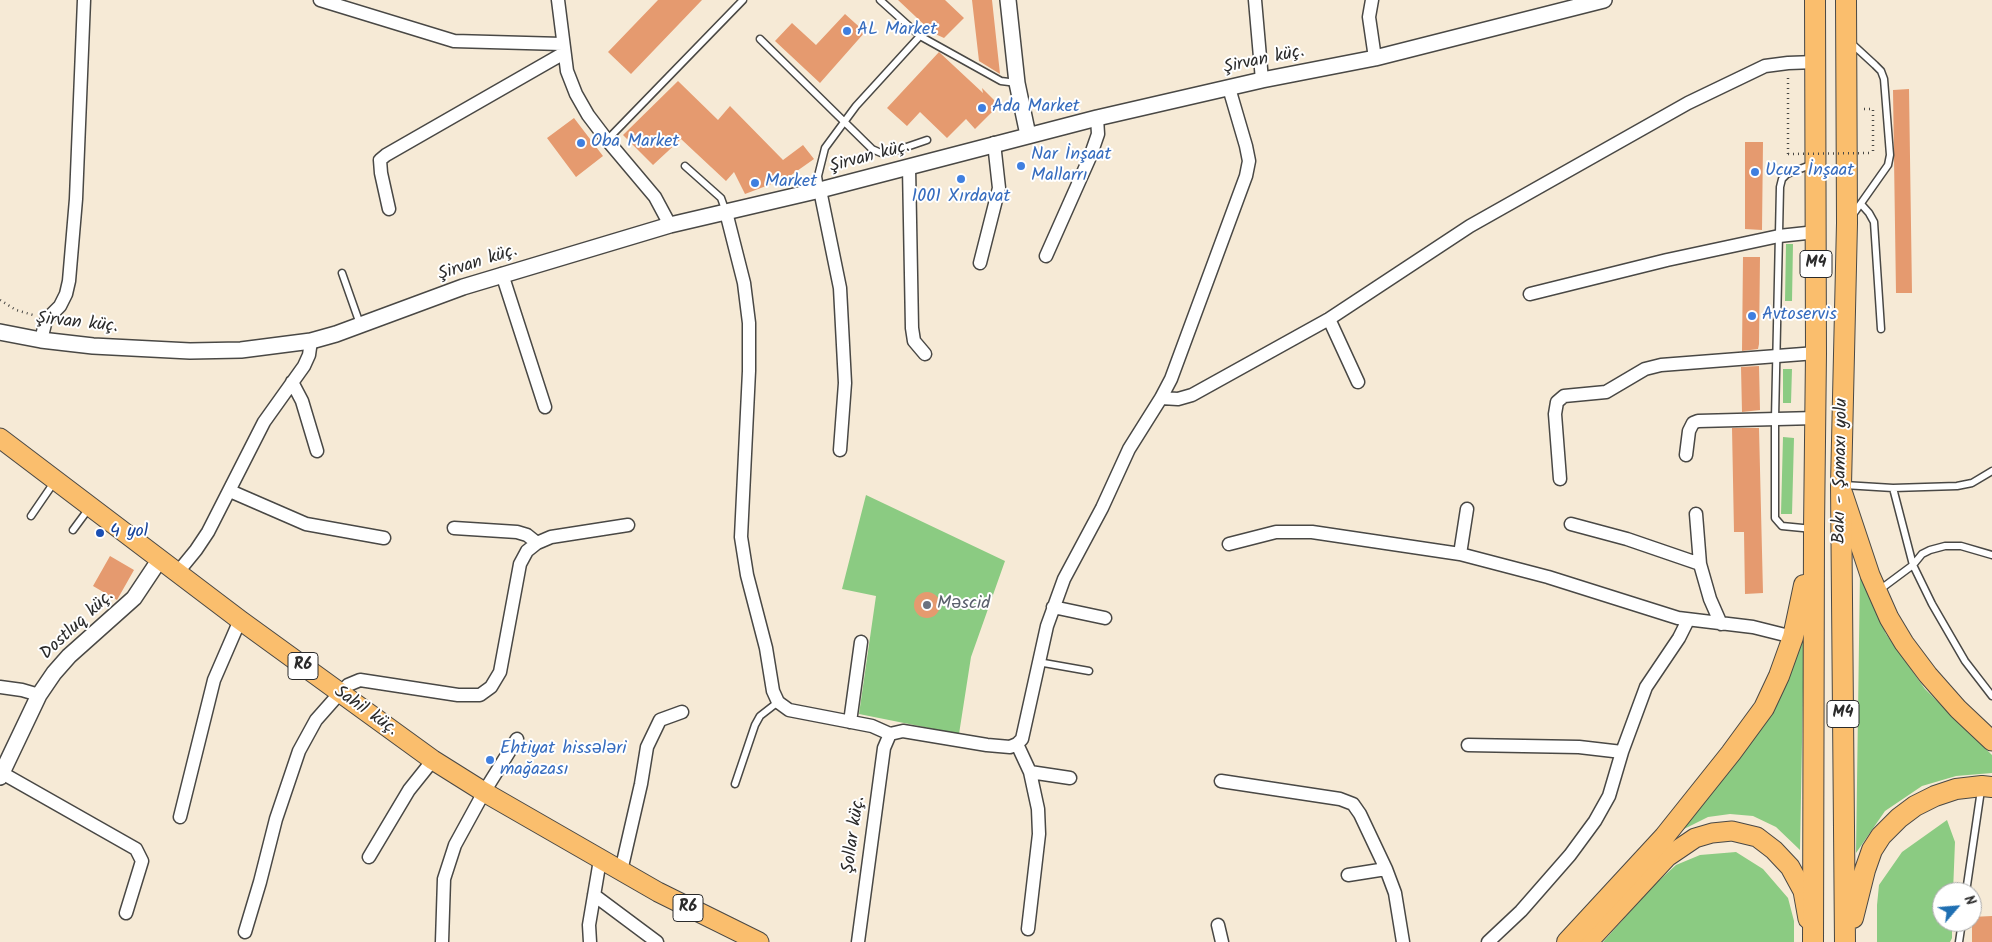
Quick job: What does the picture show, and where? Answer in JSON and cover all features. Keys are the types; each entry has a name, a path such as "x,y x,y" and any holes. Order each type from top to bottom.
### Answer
{"highway":[{"name":"Bakı - Şamaxı yolu","path":"1813,942 1816,418 1815,0"},
{"name":"Bakı - Şamaxı yolu","path":"1846,0 1847,223 1841,485 1846,942"},
{"path":"1568,942 1664,837 1764,708 1779,676 1793,637 1814,529"},
{"path":"1846,942 1865,870 1872,850 1881,836 1899,818 1915,806 1935,796 1956,790 1987,786"}],"main road":[{"name":"Sahil küç.","path":"0,438 339,694 433,760 600,860 758,942"},
{"path":"1841,485 1870,575 1889,618 1904,643 1928,675 1958,709 1992,741"},
{"path":"1588,942 1667,858 1695,838 1712,833 1732,831 1757,838 1774,850 1790,868 1802,891 1813,942"}],"street":[{"path":"41,340 46,320 60,306 66,294 69,281 76,199 84,0"},
{"path":"320,0 454,41 563,49"},
{"path":"558,0 567,71 576,94 607,140 655,197 670,225"},
{"path":"1008,0 1017,83 1028,135"},
{"path":"1255,0 1262,80"},
{"path":"1372,0 1369,16 1375,58"},
{"name":"Şirvan küç.","path":"0,332 41,340 93,346 190,351 278,347 311,341 502,274 670,225 820,190 994,143 1097,118 1262,80 1375,58 1604,0"},
{"path":"389,209 380,160 386,154 563,49"},
{"path":"1161,398 1178,399 1192,395 1329,319 1470,226 1688,103 1766,66 1816,62"},
{"path":"726,212 744,283 748,324 749,370 741,537 747,575 766,648 773,691 778,702 789,710 872,726 890,734 903,730 1010,747 1022,739 1038,662 1053,607 1064,579 1102,508 1129,448 1171,379 1246,176 1249,161 1229,88"},
{"path":"1046,256 1090,157 1098,134 1097,118"},
{"path":"980,263 999,188 994,143"},
{"path":"909,167 912,328 914,340 924,354"},
{"path":"820,190 840,288 845,383 840,450"},
{"path":"1530,294 1667,260 1779,236 1816,232"},
{"path":"502,274 545,406"},
{"path":"1329,319 1358,382"},
{"path":"178,572 208,532 264,422 304,366 309,355 311,341"},
{"path":"1560,479 1555,414 1557,402 1564,396 1606,392 1645,369 1661,365 1816,354"},
{"path":"292,382 302,400 317,451"},
{"path":"1686,455 1689,431 1693,423 1698,420 1816,418"},
{"path":"230,491 306,524 384,538"},
{"path":"1460,554 1467,509"},
{"path":"1696,514 1700,564 1710,599 1721,624"},
{"path":"1571,524 1627,539 1700,564"},
{"path":"245,932 276,819 299,751 316,720 339,694 348,685 360,680 458,695 480,695 491,688 500,672 520,564 527,551 537,543 551,537 628,525"},
{"path":"454,528 517,532 537,543"},
{"path":"1229,544 1276,532 1312,532 1460,554 1548,577 1688,620 1753,627 1793,637"},
{"name":"Dostluq küç.","path":"1,775 39,695 54,673 69,656 134,598 160,559"},
{"path":"1053,607 1105,618"},
{"path":"180,817 214,680 240,620"},
{"path":"1488,942 1521,911 1570,855 1595,821 1609,796 1622,752 1646,687 1679,638 1688,620"},
{"path":"850,722 861,642"},
{"path":"0,688 22,690 39,695"},
{"path":"621,871 641,784 647,747 660,720 682,712"},
{"name":"Şollar küç.","path":"858,942 884,748 890,734"},
{"path":"442,942 444,879 455,845 484,792 517,739"},
{"path":"1017,744 1030,772 1038,809 1039,834 1028,928"},
{"path":"1468,745 1579,746 1622,752"},
{"path":"369,857 410,790 433,760"},
{"path":"1030,772 1070,778"},
{"path":"1,775 136,849 142,861 126,913"},
{"path":"1221,781 1340,798 1354,804 1386,869 1395,893 1403,942"},
{"path":"590,942 589,925 600,860"},
{"path":"1348,875 1386,869"},
{"path":"594,895 657,942"},
{"path":"1218,925 1222,942"}],"lane":[{"path":"607,140 743,0"},
{"path":"880,0 920,36 1001,81 1017,83"},
{"path":"820,190 818,176 826,148 843,121 920,36"},
{"path":"1846,38 1881,71 1884,80 1890,155 1888,165 1847,223"},
{"path":"760,39 872,150 881,153 892,152 927,140"},
{"path":"1814,529 1782,526 1776,518 1775,419 1780,187 1782,179 1787,174 1816,163"},
{"path":"685,166 721,198 726,212"},
{"path":"1861,204 1874,222 1881,329"},
{"path":"342,273 361,325"},
{"path":"1841,485 1893,488 1957,486 1972,483 1992,471"},
{"path":"31,516 56,480"},
{"path":"1893,488 1913,565 1932,604 1965,661 1992,696"},
{"path":"73,530 91,506"},
{"path":"1877,592 1913,565 1922,554 1930,550 1945,546 1961,546 1992,555"},
{"path":"1038,662 1089,671"},
{"path":"735,784 755,725 760,716 778,702"},
{"path":"1968,882 1987,786"}],"path":[{"path":"1788,63 1788,154 1873,153 1873,109"},
{"path":"0,300 16,310 46,320"}],"green space":[{"path":"1786,244 1793,244 1792,301 1785,301"},
{"path":"1783,369 1792,369 1791,403 1783,403"},
{"path":"1783,437 1794,438 1792,514 1781,514"},
{"path":"866,495 1005,561 971,657 959,734 859,714 876,596 842,589"},
{"path":"1860,572 1886,634 1925,689 1992,755 1992,773 1956,776 1922,786 1885,811 1856,853"},
{"path":"1804,633 1800,850 1776,827 1753,816 1730,814 1708,817 1678,832 1757,734 1781,696"},
{"path":"1947,820 1955,842 1953,882 1932,882 1932,932 1952,932 1950,942 1877,942 1879,885 1902,852"},
{"path":"1736,852 1763,869 1788,898 1794,921 1794,942 1603,942 1652,887 1676,865 1700,855"}],"building":[{"path":"658,0 702,0 631,74 608,52"},
{"path":"898,0 945,0 964,18 944,38 933,33"},
{"path":"972,0 992,0 1000,74 979,61"},
{"path":"845,14 865,32 820,83 775,41 792,23 816,45"},
{"path":"939,52 983,93 982,88 999,105 975,129 966,119 947,138 920,112 907,126 887,108"},
{"path":"678,81 718,120 730,106 783,160 803,145 814,159 787,178 745,194 734,172 726,181 681,139 653,165 623,135"},
{"path":"1909,89 1912,293 1896,293 1893,90"},
{"path":"574,118 603,156 576,177 547,138"},
{"path":"1745,142 1763,142 1762,230 1745,229"},
{"path":"1743,257 1760,257 1759,344 1758,349 1742,351"},
{"path":"1759,366 1760,410 1742,412 1741,367"},
{"path":"1732,428 1759,428 1763,593 1745,594 1744,532 1734,532"},
{"path":"110,556 134,570 117,600 93,586"},
{"path":"927,592 936,596 940,605 936,614 927,618 918,614 914,605 918,596"},
{"path":"1982,916 1992,916 1992,942 1972,942 1972,932 1982,932"}],"place":[{"name":"AL Market","path":"847,31"},
{"name":"Ada Market","path":"982,108"},
{"name":"Oba Market","path":"581,143"},
{"name":"Nar İnşaat Mallarrı","path":"1021,166"},
{"name":"Ucuz İnşaat","path":"1755,172"},
{"name":"1001 Xırdavat","path":"961,179"},
{"name":"Market","path":"755,183"},
{"name":"Avtoservis","path":"1752,316"},
{"name":"4 yol","path":"100,533"},
{"name":"Məscid","path":"927,605"},
{"name":"Ehtiyat hissələri mağazası","path":"490,760"}]}
